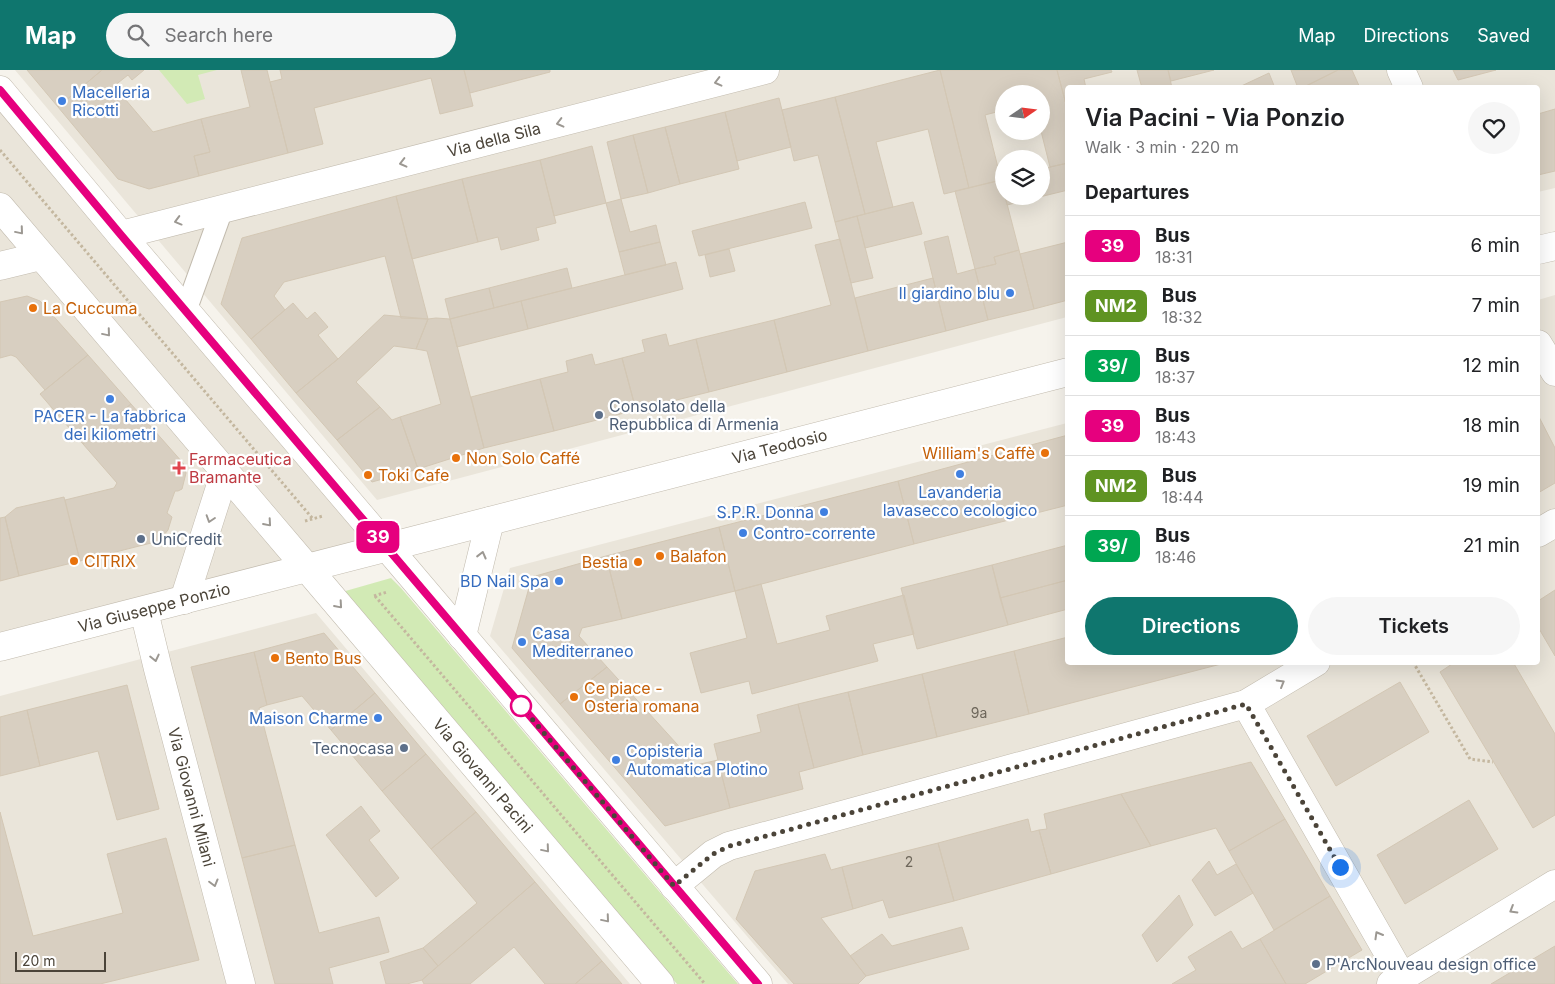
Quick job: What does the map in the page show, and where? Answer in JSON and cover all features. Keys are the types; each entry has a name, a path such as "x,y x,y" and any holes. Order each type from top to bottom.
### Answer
{"street":[{"name":"Via della Sila","path":"121,235 765,70"},
{"path":"1401,70 1408,85"},
{"path":"0,90 758,984"},
{"name":"Via Giovanni Pacini","path":"0,207 660,984"},
{"path":"186,310 222,210"},
{"path":"1540,250 1555,246"},
{"path":"0,266 41,256"},
{"path":"1540,347 1555,372"},
{"name":"Via Teodosio","path":"387,548 1065,373"},
{"path":"184,600 226,472"},
{"path":"462,636 490,520"},
{"path":"1540,532 1555,523"},
{"path":"307,568 387,548"},
{"name":"Via Giuseppe Ponzio","path":"0,647 307,568"},
{"name":"Via Giovanni Milani","path":"144,610 241,984"},
{"path":"674,886 713,854 730,846 1246,704 1311,665"},
{"path":"1246,704 1396,980 1555,884"}],"path":[{"path":"0,150 313,519"},
{"path":"297,524 326,515"},
{"path":"368,598 392,591"},
{"path":"375,596 705,984"},
{"path":"1415,665 1470,759 1493,762"},
{"path":"595,865 606,855"}],"shaded area":[{"path":"15,70 1555,70 1555,188 1540,192 1540,85 1065,85 1065,318 377,500"},
{"path":"0,90 387,547 0,647"},
{"path":"1555,295 1555,984 788,984 490,636 510,568 1065,424 1065,665 1540,665 1540,299"},
{"path":"316,613 630,984 0,984 0,696"}],"green space":[{"path":"159,70 217,70 198,75 205,99 187,104"},
{"path":"391,578 738,984 677,984 342,592"}],"building":[{"path":"27,70 102,70 58,107"},
{"path":"102,70 144,70 132,80 128,75 114,86 153,132 201,119 210,152 194,156 199,176 149,189 118,179 58,107"},
{"path":"241,70 267,70 288,153 199,176 194,156 210,152 201,119 250,107"},
{"path":"280,70 464,70 473,106 440,114 431,78 314,108 323,144 288,153 270,82 282,79"},
{"path":"464,70 550,70 550,72 470,93"},
{"path":"940,70 969,188 944,194 928,129 876,142 893,207 865,214 835,97"},
{"path":"940,70 1057,70 1065,101 1065,164 1050,167 1050,150 1046,150 1043,140 1050,140 1050,85 995,85 995,112 985,115 995,156 995,182 969,188"},
{"path":"1057,70 1111,70 1112,72 1084,79 1085,85 1065,85 1065,101"},
{"path":"1137,70 1168,70 1171,85 1141,85"},
{"path":"1168,70 1214,70 1171,81"},
{"path":"1291,70 1338,70 1308,85 1297,85"},
{"path":"1338,70 1352,70 1359,85 1308,85"},
{"path":"1453,70 1496,70 1458,80"},
{"path":"1269,73 1274,85 1243,85"},
{"path":"835,97 865,214 835,222 818,155 794,161 782,110"},
{"path":"779,98 791,147 737,161 725,112"},
{"path":"1555,109 1555,171 1540,175 1540,113"},
{"path":"725,112 739,169 680,184 665,127"},
{"path":"665,127 680,184 648,193 633,135"},
{"path":"633,135 648,193 621,199 607,142"},
{"path":"592,146 606,203 554,216 540,160"},
{"path":"540,160 556,223 536,228 539,240 501,250 498,237 478,242 462,179"},
{"path":"1065,164 1065,191 1050,194 1050,167"},
{"path":"462,179 478,242 412,259 396,196"},
{"path":"995,181 995,205 1007,205 1019,250 994,257 996,264 975,269 955,191"},
{"path":"396,196 428,319 401,318 385,256 284,282 274,296 285,310 251,339 221,304 242,238"},
{"path":"621,199 630,232 656,225 660,242 619,252 606,203"},
{"path":"805,202 812,228 699,256 692,231"},
{"path":"913,202 922,234 865,248 857,216"},
{"path":"857,216 873,278 851,283 835,222"},
{"path":"948,236 957,274 975,269 988,320 946,331 924,242"},
{"path":"840,239 868,351 787,372 774,320 831,305 815,245"},
{"path":"660,242 666,265 625,275 619,252"},
{"path":"1065,243 1065,301 1034,309 1020,254"},
{"path":"729,249 735,271 710,277 705,255"},
{"path":"1019,250 1034,309 988,320 975,269 996,264 994,257"},
{"path":"676,262 683,289 528,329 521,301"},
{"path":"567,268 572,288 494,308 489,288"},
{"path":"933,278 946,331 868,351 855,298"},
{"path":"489,288 494,308 450,319 445,299"},
{"path":"27,296 40,301 88,355 45,390 16,357 11,355 0,358 0,302"},
{"path":"521,301 528,329 457,347 450,319"},
{"path":"293,303 307,319 315,312 328,327 318,335 338,359 296,393 251,339"},
{"path":"384,315 428,319 416,349 394,346 356,382 380,407 337,440 296,393 338,359"},
{"path":"428,319 450,319 484,448 418,469 400,417 441,404 427,351 416,349"},
{"path":"774,320 787,372 709,392 696,339"},
{"path":"666,334 669,346 696,339 709,392 636,410 622,358 645,352 642,340"},
{"path":"592,354 595,365 622,358 636,410 554,431 540,379 568,372 566,361"},
{"path":"88,355 131,404 83,444 40,394"},
{"path":"540,379 554,431 484,448 471,397"},
{"path":"131,404 183,463 186,473 182,489 175,491 167,513 172,517 168,530 159,541 80,561 65,500 114,488 117,483 83,444"},
{"path":"380,407 392,420 400,417 418,469 372,482 337,440"},
{"path":"1540,419 1555,448 1555,483 1540,492"},
{"path":"1065,436 1065,506 914,544 898,481"},
{"path":"898,481 914,544 735,591 719,527"},
{"path":"64,497 80,561 19,576 5,517 16,508"},
{"path":"5,517 19,576 0,581 0,518"},
{"path":"719,527 735,591 622,619 606,556"},
{"path":"1065,546 1065,581 1000,598 992,565"},
{"path":"606,556 622,619 582,628 579,636 607,667 560,704 512,648 532,577"},
{"path":"992,565 1008,625 917,649 901,588"},
{"path":"1065,581 1065,610 1008,625 1000,598"},
{"path":"761,584 777,644 830,630 826,616 904,595 914,634 873,644 878,661 752,694 749,681 701,693 690,653 747,638 735,591"},
{"path":"1555,590 1555,656 1540,630 1540,600"},
{"path":"324,633 375,693 331,730 302,696 267,705 254,652"},
{"path":"1065,638 1065,665 1217,665 1029,714 1014,651"},
{"path":"1014,651 1029,714 937,737 922,674"},
{"path":"254,652 267,705 259,708 295,845 242,858 191,667"},
{"path":"1450,665 1515,665 1555,734 1555,815 1533,828 1440,672"},
{"path":"607,667 696,765 718,760 730,808 665,826 560,704"},
{"path":"922,674 937,737 863,755 848,692"},
{"path":"1400,682 1429,732 1336,786 1307,736"},
{"path":"127,685 159,809 117,820 98,751 40,766 27,710"},
{"path":"848,692 863,755 814,768 798,704"},
{"path":"375,693 426,754 382,791 331,730"},
{"path":"798,704 814,768 799,772 803,789 730,808 714,744 761,732 757,715"},
{"path":"27,710 40,766 0,776 0,717"},
{"path":"426,754 476,812 431,849 382,791"},
{"path":"1251,762 1285,819 1229,851 1216,828 1151,846 1121,794"},
{"path":"1121,794 1151,846 1051,874 1039,830 1047,829 1044,814"},
{"path":"1469,800 1498,849 1405,904 1377,855"},
{"path":"361,806 380,831 369,840 399,878 376,897 326,835"},
{"path":"0,812 33,936 123,913 107,854 166,838 199,960 100,984 0,984"},
{"path":"476,812 535,882 438,966 423,948 477,903 431,849"},
{"path":"1028,819 1031,832 1039,830 1051,874 954,901 938,843"},
{"path":"1285,819 1330,896 1274,930 1229,851"},
{"path":"938,843 954,901 889,918 883,900 853,909 842,867"},
{"path":"295,845 319,933 379,917 389,952 329,968 333,984 275,984 242,858"},
{"path":"825,854 831,870 842,867 853,909 821,918 866,976 858,984 794,984 736,919 755,871"},
{"path":"1209,861 1217,875 1236,864 1253,893 1215,916 1192,880"},
{"path":"535,882 602,961 575,984 545,984 514,947 470,984 424,984 422,980"},
{"path":"1179,895 1193,925 1157,962 1142,935"},
{"path":"1330,896 1362,950 1305,984 1286,984 1260,939"},
{"path":"962,927 969,949 866,976 850,956 882,934 892,946"},
{"path":"1231,931 1242,949 1260,939 1286,984 1172,984 1196,970 1188,957"},
{"path":"1555,946 1555,984 1491,984"},
{"path":"423,948 438,966 422,980 407,984 386,984 380,962"},
{"path":"602,961 622,984 575,984"}],"bus line":[{"name":"39","path":"0,90 758,984"}],"place":[{"name":"Macelleria Ricotti","path":"62,101"},
{"name":"Il giardino blu","path":"1010,293"},
{"name":"La Cuccuma","path":"33,308"},
{"name":"PACER - La fabbrica dei kilometri","path":"110,399"},
{"name":"Consolato della Repubblica di Armenia","path":"599,415"},
{"name":"William's Caffè","path":"1045,453"},
{"name":"Non Solo Caffé","path":"456,458"},
{"name":"Farmaceutica Bramante","path":"179,468"},
{"name":"Lavanderia lavasecco ecologico","path":"960,474"},
{"name":"Toki Cafe","path":"368,475"},
{"name":"S.P.R. Donna","path":"824,512"},
{"name":"Contro-corrente","path":"743,533"},
{"name":"UniCredit","path":"141,539"},
{"name":"Balafon","path":"660,556"},
{"name":"CITRIX","path":"74,561"},
{"name":"Bestia","path":"638,562"},
{"name":"BD Nail Spa","path":"559,581"},
{"name":"Casa Mediterraneo","path":"522,642"},
{"name":"Bento Bus","path":"275,658"},
{"name":"Ce piace - Osteria romana","path":"574,697"},
{"name":"Maison Charme","path":"378,718"},
{"name":"Tecnocasa","path":"404,748"},
{"name":"Copisteria Automatica Plotino","path":"616,760"},
{"name":"P'ArcNouveau design office","path":"1316,964"}],"route":[{"path":"521,706 674,886 713,854 730,846 1246,704 1340,867"}]}
